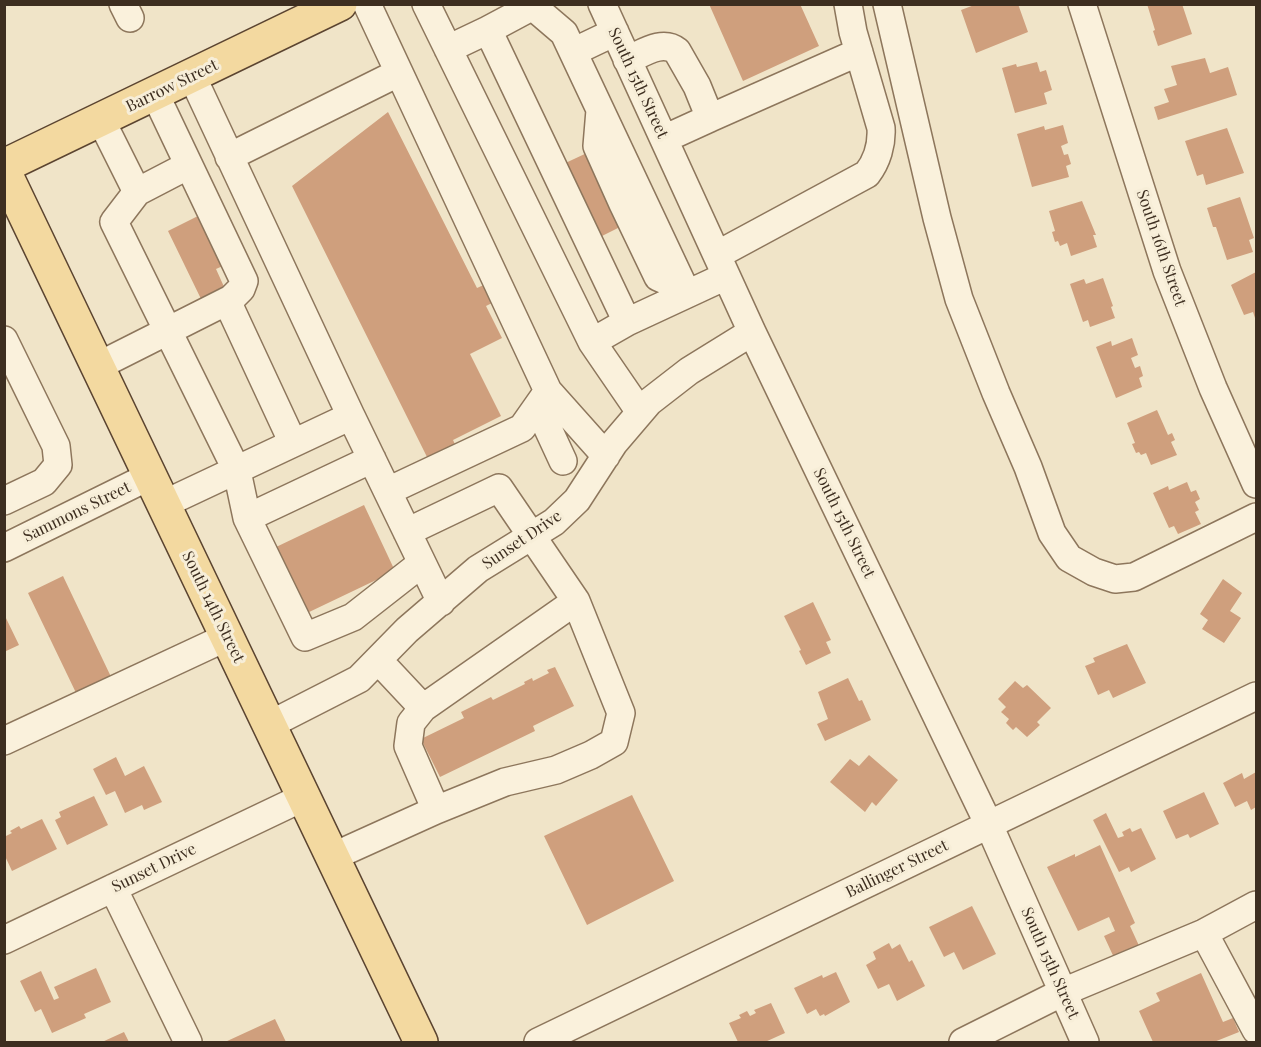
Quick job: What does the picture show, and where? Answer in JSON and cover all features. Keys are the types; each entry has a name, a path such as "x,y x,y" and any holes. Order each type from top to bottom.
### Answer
{"main road":[{"name":"Barrow Street","path":"4,169 340,4"},
{"name":"South 14th Street","path":"4,169 421,1042"}],"street":[{"path":"367,4 543,399 563,461"},
{"path":"426,4 592,342 640,412"},
{"name":"South 15th Street","path":"602,4 752,332 989,825 1084,1042"},
{"path":"592,342 686,292 722,265 867,174 873,167 881,128 848,4"},
{"path":"887,4 959,299 1028,467 1052,533 1069,558 1094,572 1115,579 1134,577 1257,517"},
{"name":"South 16th Street","path":"1082,4 1167,271 1213,388 1257,484"},
{"path":"448,49 531,6 564,33 686,292"},
{"path":"488,30 627,322"},
{"path":"573,52 615,32"},
{"path":"627,60 666,45 673,47 697,86 710,118"},
{"path":"663,139 859,52"},
{"path":"229,157 398,73"},
{"path":"192,76 441,602"},
{"path":"98,366 227,301 241,289 244,281 155,94"},
{"path":"101,120 137,192"},
{"path":"188,166 137,192 114,222 237,471 247,518 305,637 353,617 422,563"},
{"path":"227,301 293,444"},
{"name":"Sunset Drive","path":"269,725 359,679 407,630 478,570 554,522 577,500 606,456 649,402 689,371 752,332"},
{"path":"4,340 56,447 58,465 44,482 4,503 13,544"},
{"path":"543,399 606,456"},
{"path":"387,491 522,428 543,399"},
{"name":"Sammons Street","path":"13,544 157,490 237,471 351,416"},
{"path":"247,518 372,459"},
{"path":"332,857 505,782 556,770 591,755 614,742 621,713 576,601 499,488 407,532"},
{"path":"436,810 408,746 411,723 423,708 576,601"},
{"path":"4,741 227,637"},
{"path":"378,660 423,708"},
{"name":"Ballinger Street","path":"538,1042 1257,696"},
{"name":"Sunset Drive","path":"4,940 304,797"},
{"path":"113,888 188,1042"},
{"path":"963,1042 1063,992 1204,933 1257,905"},
{"path":"1204,933 1257,1030"}],"building":[{"path":"709,4 800,4 819,46 743,81"},
{"path":"977,4 1018,4 1028,32 976,53 961,10"},
{"path":"1147,4 1182,4 1192,34 1158,46"},
{"path":"1205,58 1210,73 1228,67 1237,95 1158,120 1154,107 1169,102 1164,89 1177,85 1171,66"},
{"path":"1037,62 1040,72 1046,70 1052,90 1044,93 1047,104 1015,113 1002,68"},
{"path":"388,112 477,288 486,284 494,302 486,306 502,338 470,354 501,416 453,440 459,453 432,467 292,186"},
{"path":"1063,125 1068,143 1061,146 1064,155 1068,154 1071,164 1066,166 1069,177 1032,187 1017,134 1044,126 1045,130"},
{"path":"1227,128 1244,173 1206,185 1203,174 1197,176 1185,141"},
{"path":"589,152 624,225 594,240 559,166"},
{"path":"1240,197 1254,238 1249,240 1253,252 1227,260 1207,208"},
{"path":"1082,201 1096,235 1093,235 1097,247 1071,256 1067,243 1060,246 1058,241 1055,242 1052,232 1055,231 1049,211"},
{"path":"200,215 225,265 216,269 225,289 202,301 168,231"},
{"path":"1256,272 1256,321 1253,312 1244,315 1231,285"},
{"path":"1103,278 1115,318 1090,327 1088,320 1083,322 1070,284 1084,279 1086,284"},
{"path":"1132,338 1138,355 1131,358 1135,368 1140,366 1143,376 1139,378 1142,387 1116,398 1096,347 1111,341 1112,346"},
{"path":"1157,410 1168,435 1172,433 1175,440 1171,442 1177,455 1151,465 1146,453 1141,455 1139,452 1136,453 1132,444 1135,443 1127,423"},
{"path":"1187,482 1191,492 1196,490 1200,499 1195,502 1199,510 1195,512 1201,524 1178,534 1174,526 1169,528 1153,493 1168,486 1169,490"},
{"path":"364,505 395,571 305,614 274,548"},
{"path":"63,576 113,681 78,697 28,593"},
{"path":"1223,579 1242,593 1230,611 1241,618 1224,643 1202,629 1208,620 1200,614"},
{"path":"813,602 831,640 826,642 831,653 806,665 784,616"},
{"path":"4,614 19,645 4,652"},
{"path":"1127,644 1146,683 1113,698 1109,690 1098,695 1085,666 1095,662 1093,658"},
{"path":"555,667 574,706 533,726 535,731 440,777 421,739 464,718 461,712 491,697 493,700 532,678 533,681 549,673 547,670"},
{"path":"848,678 871,720 825,741 817,724 828,719 818,692"},
{"path":"1015,681 1023,688 1027,685 1051,708 1037,722 1040,725 1027,737 1016,727 1013,730 1006,723 1009,719 1001,712 1006,707 998,699"},
{"path":"869,755 898,780 876,806 872,802 865,812 830,782 850,759 859,766"},
{"path":"116,757 125,776 144,766 162,802 144,810 142,805 125,813 115,791 106,795 93,769"},
{"path":"1256,772 1256,807 1251,810 1247,801 1235,807 1223,783 1242,773 1244,779"},
{"path":"1204,792 1219,824 1190,838 1188,834 1176,839 1163,811"},
{"path":"632,795 674,881 587,925 544,836"},
{"path":"94,796 108,825 67,845 55,820 61,817 59,812"},
{"path":"1106,813 1118,838 1124,836 1122,832 1130,828 1132,832 1141,828 1156,859 1131,872 1129,867 1119,872 1093,820"},
{"path":"42,819 57,849 12,871 4,854 4,837 19,826 21,829"},
{"path":"1100,845 1135,923 1130,926 1141,950 1116,962 1104,936 1115,931 1109,917 1078,931 1047,867"},
{"path":"972,906 996,954 963,970 954,952 944,957 929,927"},
{"path":"889,943 892,949 900,944 909,962 912,960 925,986 897,1001 889,984 878,989 866,965 876,959 873,952"},
{"path":"96,968 111,1002 84,1014 86,1018 52,1033 41,1009 35,1012 20,981 41,971 54,1000 59,998 54,987"},
{"path":"836,972 850,1002 825,1016 824,1014 820,1016 816,1009 807,1014 794,988 822,975 823,978"},
{"path":"1201,973 1223,1022 1233,1018 1239,1032 1214,1042 1153,1042 1139,1011 1160,1001 1156,993"},
{"path":"771,1003 785,1033 765,1042 738,1042 729,1023 741,1018 739,1015 747,1011 750,1016 756,1013 754,1010"},
{"path":"275,1019 286,1042 225,1042"},
{"path":"124,1032 129,1042 102,1042"}]}
